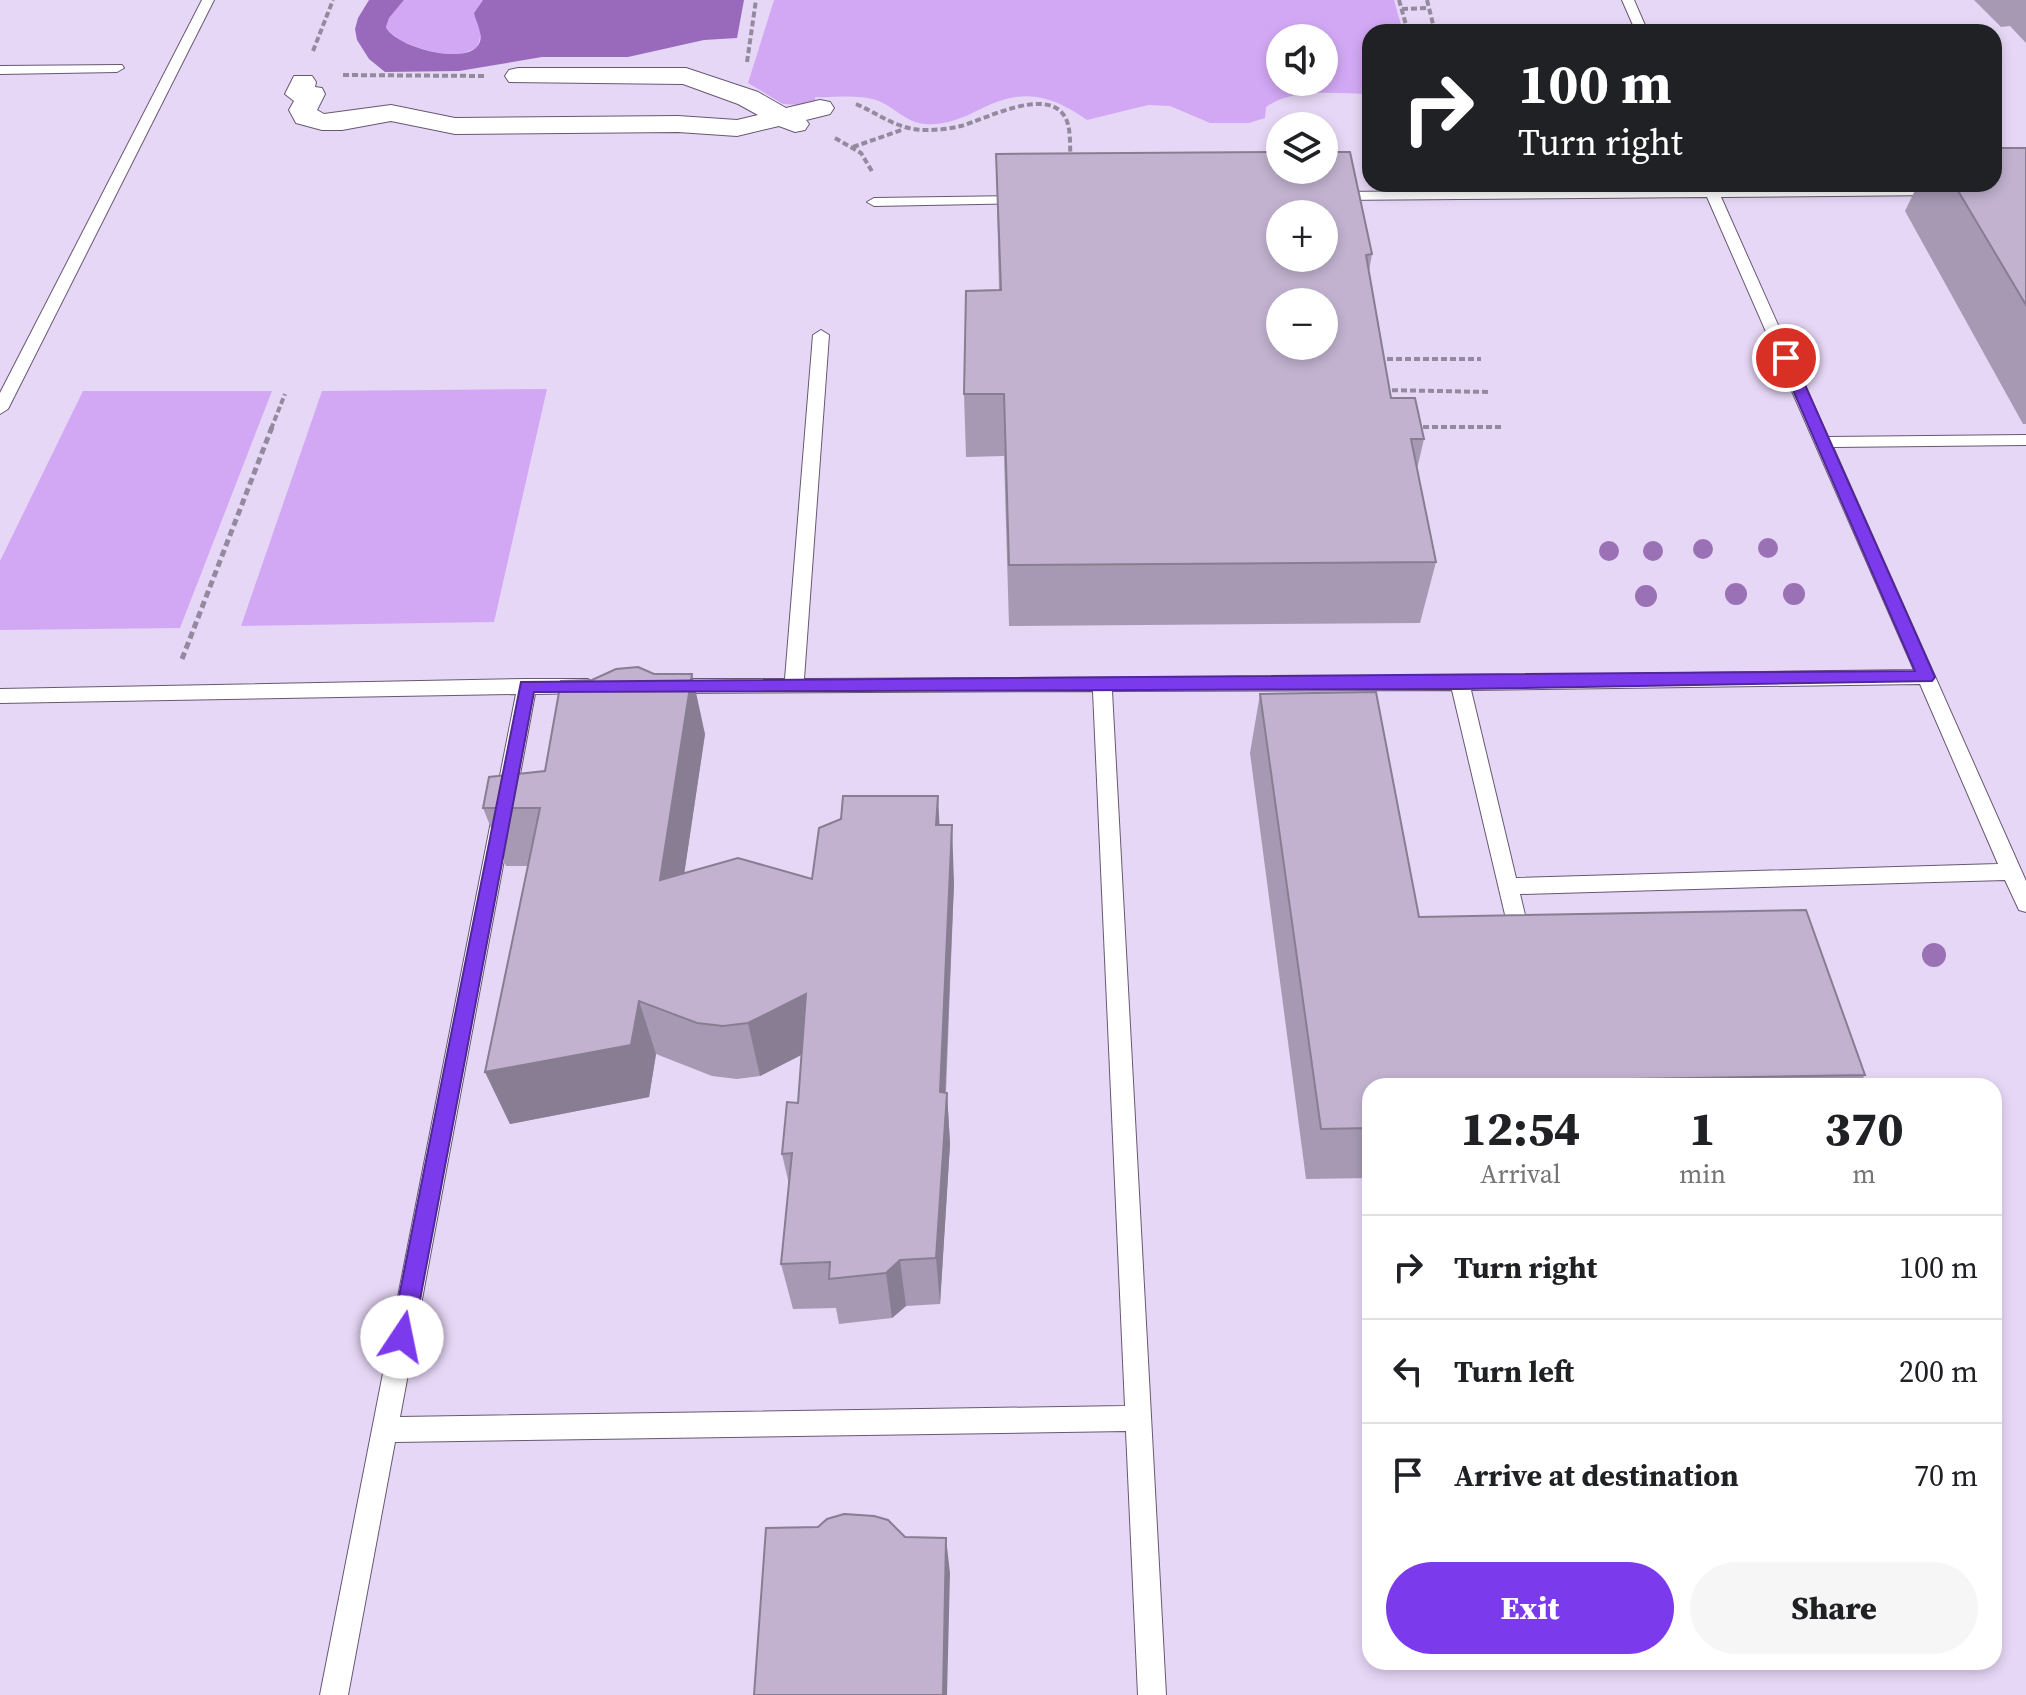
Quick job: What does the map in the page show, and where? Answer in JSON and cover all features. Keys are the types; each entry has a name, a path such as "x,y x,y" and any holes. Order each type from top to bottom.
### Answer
{"street":[{"path":"308,70 298,94 312,94 303,110 306,117 322,122 391,113 455,126 678,124 723,128 804,118"},
{"path":"518,76 686,76 804,118"}],"lane":[{"path":"0,409 208,0"},
{"path":"1628,0 1638,24"},
{"path":"2,73 117,68"},
{"path":"1312,196 1511,192"},
{"path":"1712,192 2026,904"},
{"path":"874,202 1077,199"},
{"path":"794,685 821,335"},
{"path":"1823,442 2026,440"},
{"path":"653,686 1460,683 1926,677"},
{"path":"1460,683 1523,950"},
{"path":"1102,684 1152,1695"},
{"path":"334,1695 527,686"},
{"path":"0,696 605,686"},
{"path":"1508,886 2012,872"},
{"path":"385,1430 1138,1418"}],"path":[{"path":"308,70 319,30 333,0"},
{"path":"745,69 756,0"},
{"path":"1399,0 1406,24"},
{"path":"1427,0 1433,24"},
{"path":"1402,9 1428,8"},
{"path":"337,75 518,76"},
{"path":"804,118 855,104 905,128 935,130 959,126 1014,106 1054,109 1066,120 1077,199"},
{"path":"804,118 853,147 872,170 874,202"},
{"path":"853,147 905,128"},
{"path":"1377,359 1481,359"},
{"path":"1382,390 1490,392"},
{"path":"168,693 285,394"},
{"path":"1401,427 1501,427"}],"shaded area":[{"path":"369,0 404,0 389,18 386,27 402,41 431,51 460,54 472,51 479,44 480,32 474,13 483,0 744,0 737,38 704,40 628,57 542,57 459,71 385,72 369,59 357,40 355,29 358,18"},
{"path":"404,0 483,0 474,13 481,31 478,47 451,54 418,48 398,39 386,27 389,18"},
{"path":"774,0 1394,0 1401,24 1362,24 1362,94 1338,93 1338,24 1266,24 1266,96 1294,96 1266,107 1265,118 1249,123 1210,123 1170,106 1148,105 1087,120 1052,101 1028,96 1003,100 950,122 934,124 918,123 868,98 815,97 816,106 783,104 748,83"},
{"path":"547,389 494,622 241,626 322,391"},
{"path":"83,391 272,391 180,628 0,630 0,561"}],"building":[{"path":"2002,148 2026,148 2026,305 1959,192 2002,192"},
{"path":"1266,152 1266,184 1338,184 1338,152 1350,152 1372,254 1366,255 1391,398 1415,398 1424,439 1411,439 1436,562 1009,565 1004,394 964,394 966,291 1001,290 996,154"},
{"path":"638,667 654,674 692,674 660,880 738,858 812,879 819,828 841,819 843,796 938,796 936,825 952,825 940,1092 947,1093 936,1258 900,1260 886,1273 829,1279 830,1262 781,1264 792,1153 782,1154 787,1102 798,1103 806,994 748,1023 723,1026 697,1023 639,1001 631,1045 485,1072 540,808 483,808 489,777 545,771 561,681 592,680 616,669"},
{"path":"1376,692 1419,917 1806,910 1865,1075 1362,1078 1362,1128 1321,1129 1260,694"},
{"path":"844,1514 888,1520 905,1537 946,1538 943,1695 754,1695 766,1528 818,1527 827,1519"}],"route":[{"path":"402,1337 527,686 1460,683 1926,677 1786,358"}]}
